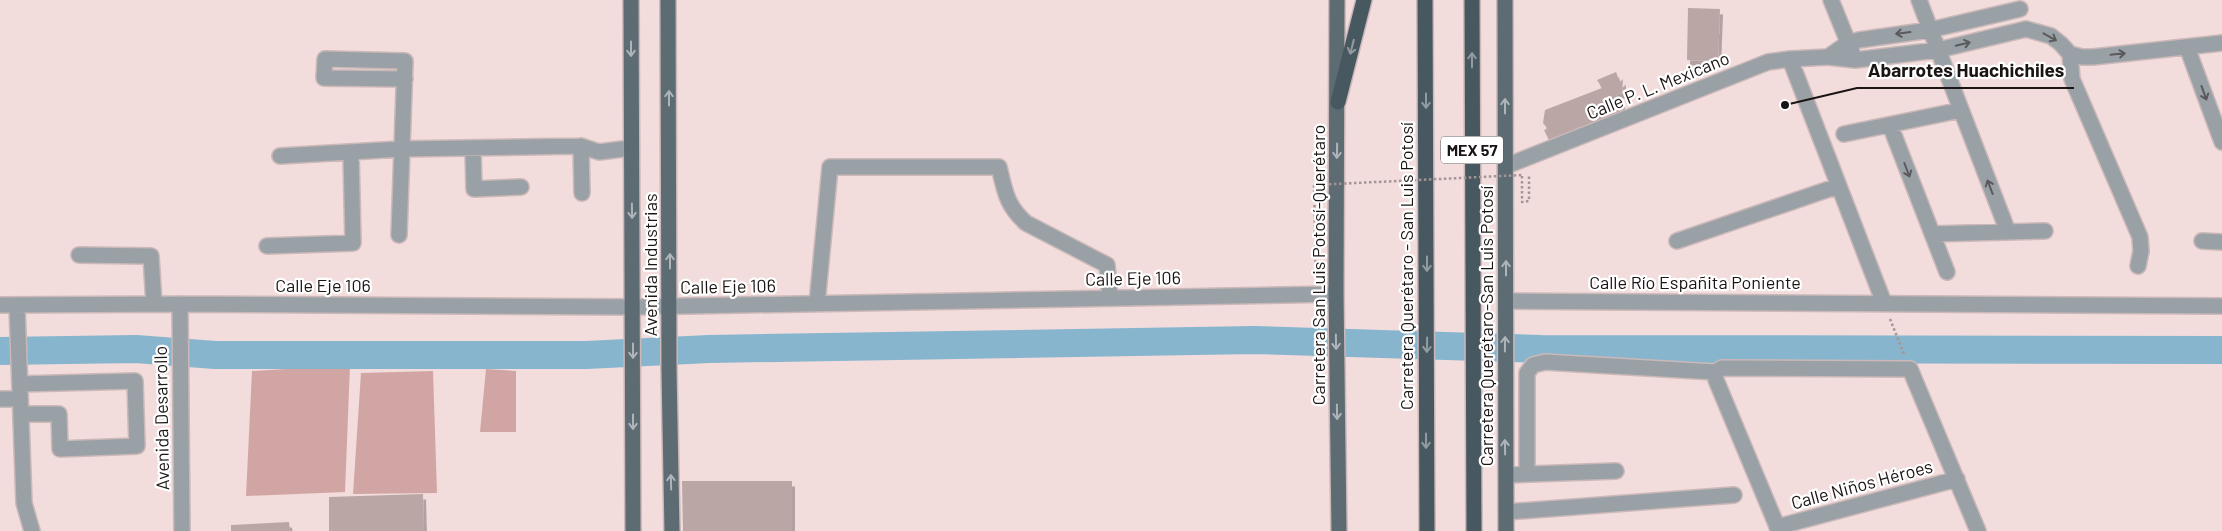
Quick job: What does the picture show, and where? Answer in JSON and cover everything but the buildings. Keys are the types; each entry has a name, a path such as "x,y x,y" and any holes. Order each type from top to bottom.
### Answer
{"highway":[{"path":"1338,102 1364,0"},
{"name":"Carretera Querétaro - San Luis Potosí","path":"1425,0 1427,531"},
{"name":"MEX 57","path":"1472,0 1474,531"}],"main road":[{"name":"Avenida Industrias","path":"631,0 634,307 633,531"},
{"name":"Avenida Industrias","path":"668,0 669,370 672,531"},
{"name":"Carretera San Luis Potosí-Querétaro","path":"1337,0 1336,363 1339,531"},
{"name":"Carretera Querétaro-San Luis Potosí","path":"1505,0 1506,531"}],"street":[{"path":"1831,0 1855,60"},
{"path":"1919,0 2008,232"},
{"path":"1828,57 1848,43 1875,37 1930,30 2022,5 2026,29 2051,36 2070,54 2082,57 2222,43"},
{"name":"Calle P. L. Mexicano","path":"1506,166 1768,62 1828,57 1855,60 1938,50 2026,29"},
{"path":"2187,47 2222,142"},
{"path":"2070,54 2072,79 2140,237 2141,251 2138,266"},
{"path":"399,235 405,61 325,59 324,78 404,79"},
{"path":"1790,59 1886,309"},
{"path":"1844,134 1961,110"},
{"path":"1890,125 1947,272"},
{"path":"280,156 401,149 581,146 599,152 631,148"},
{"path":"581,146 582,193"},
{"path":"473,149 474,189 521,188"},
{"path":"267,246 353,243 351,153"},
{"path":"817,304 830,167 999,167 1008,204 1026,223 1107,264 1110,298"},
{"path":"1677,241 1838,186"},
{"path":"1932,234 2046,231"},
{"path":"2202,241 2222,242"},
{"path":"79,256 151,256 154,304"},
{"name":"Calle Eje 106","path":"0,305 180,304 634,307 1336,294"},
{"name":"Calle Río Españita Poniente","path":"1506,301 1886,309 2222,306"},
{"name":"Avenida Desarrollo","path":"180,304 182,531"},
{"path":"17,305 24,503 32,531"},
{"path":"1527,474 1526,373 1533,365 1545,362 1715,372 1722,368 1907,362 1978,531"},
{"path":"1715,372 1716,380 1778,529"},
{"path":"0,399 20,399 135,381 137,446 60,449 58,414 20,399"},
{"path":"1506,475 1616,471"},
{"name":"Calle Niños Héroes","path":"1778,529 1956,479"},
{"path":"1506,512 1734,495"}],"path":[{"path":"1316,294 1314,185 1522,175 1522,202 1529,201 1529,157"},
{"path":"1886,309 1907,362"}],"shaded area":[{"path":"350,365 345,492 246,496 252,371"},
{"path":"486,369 516,371 516,432 480,432"},
{"path":"433,371 437,493 353,494 361,373"}],"waterway":[{"path":"0,351 136,349 215,355 586,355 709,349 1254,340 1541,349 2222,350"}],"place":[{"name":"Abarrotes Huachichiles","path":"1785,105"}]}
